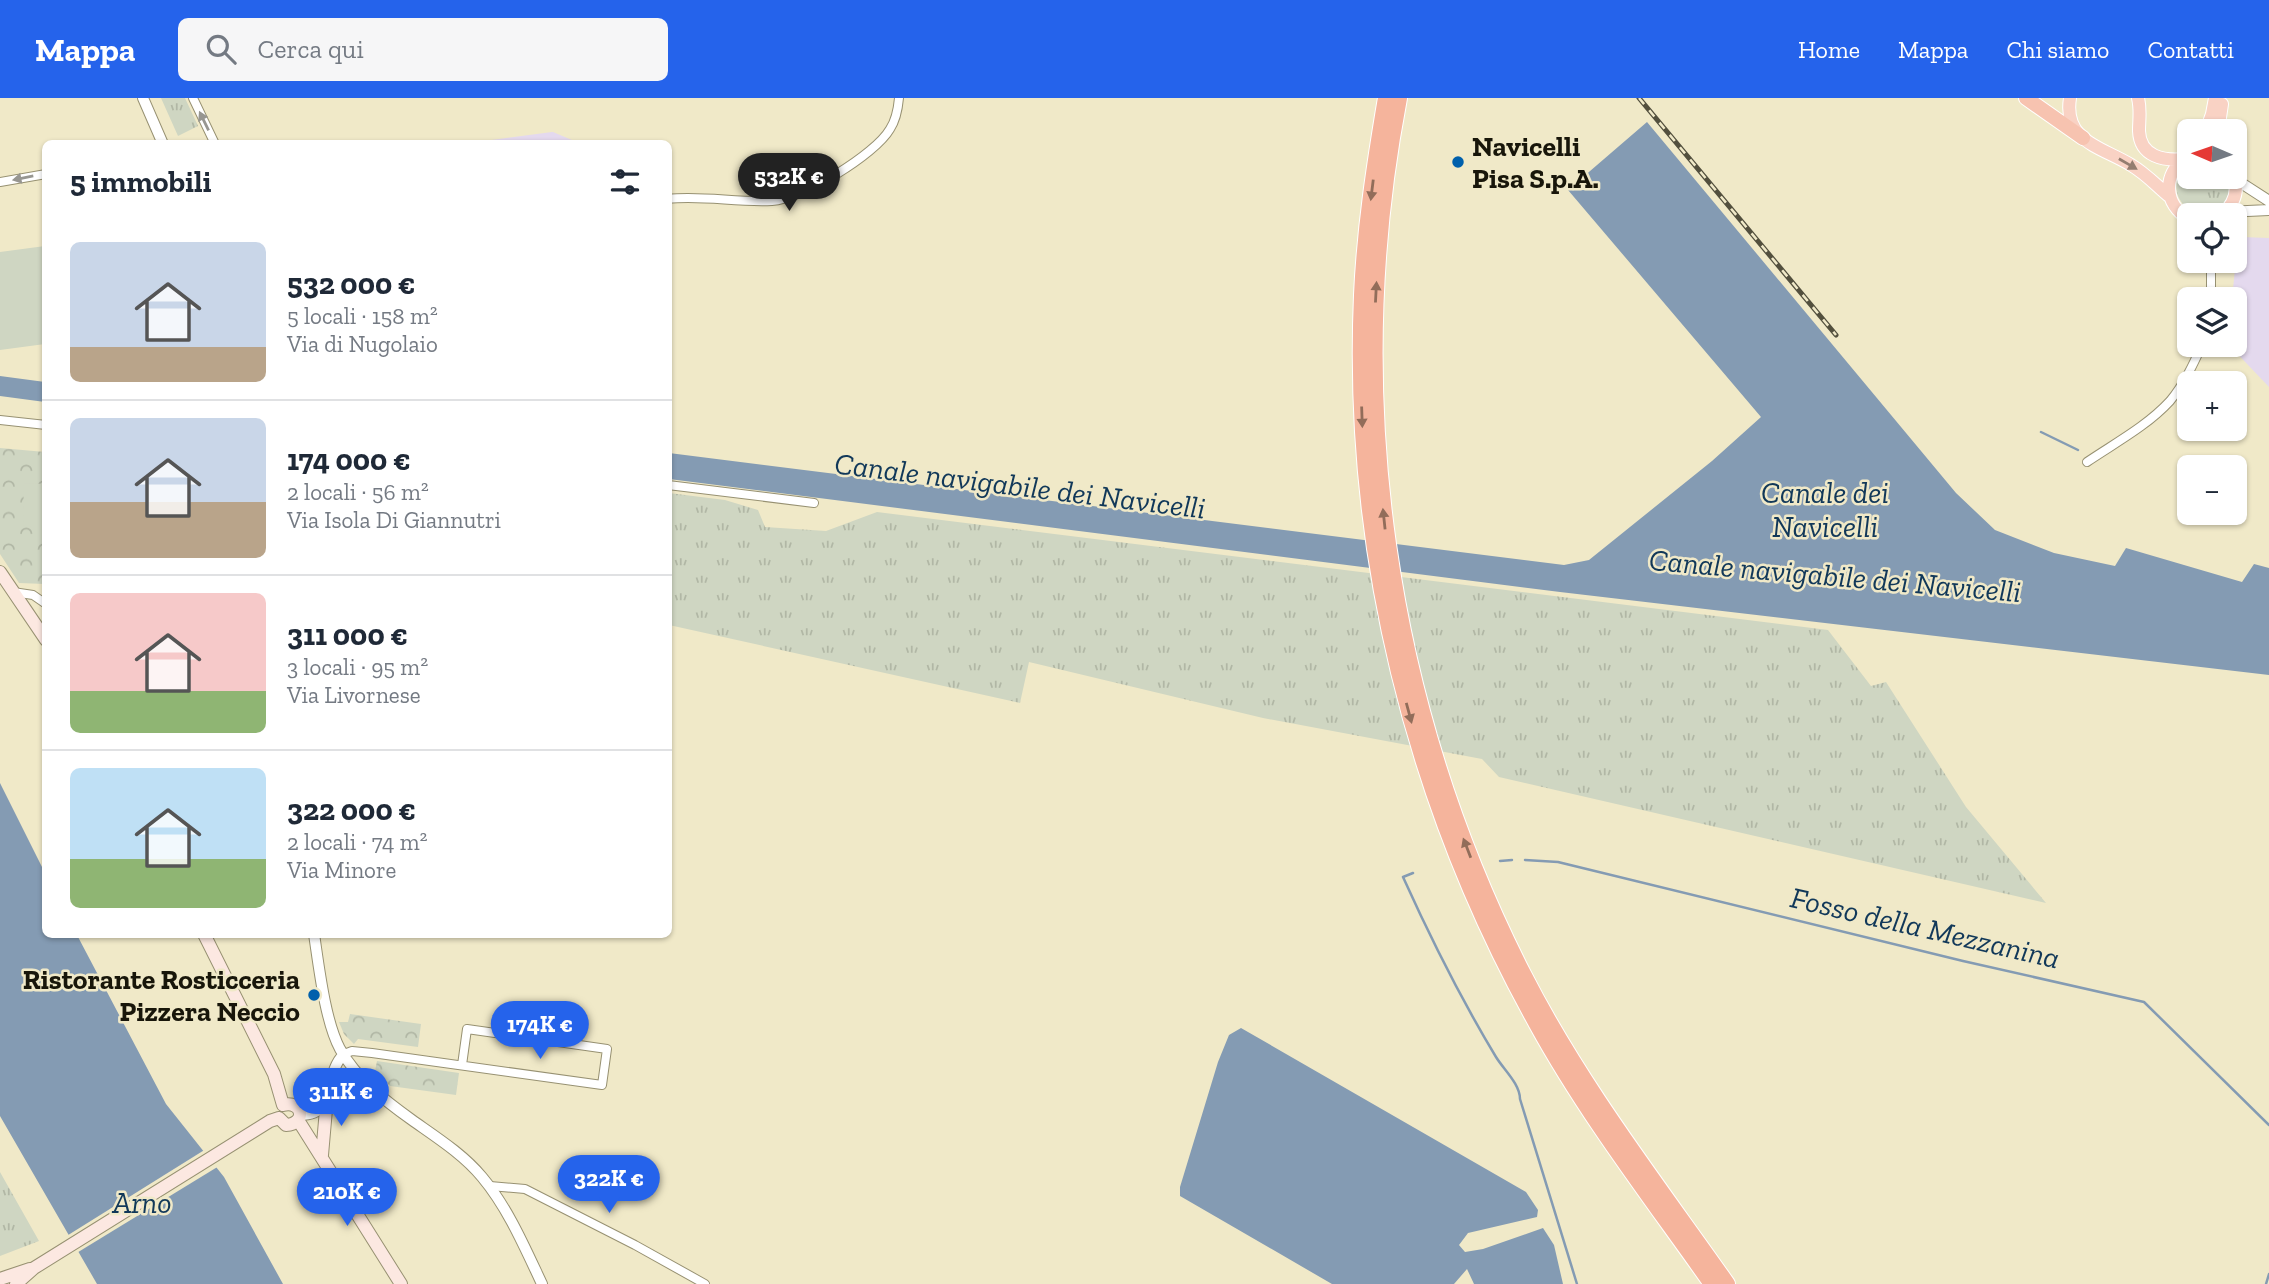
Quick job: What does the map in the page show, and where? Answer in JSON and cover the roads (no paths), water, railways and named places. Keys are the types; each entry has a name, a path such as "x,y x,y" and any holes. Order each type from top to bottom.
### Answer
{"highway":[{"path":"1386,98 1368,215 1362,293 1364,451 1373,537 1392,641 1414,731 1443,802 1530,987 1591,1090 1727,1284"},
{"path":"1399,98 1385,187 1376,292 1374,368 1377,442 1395,596 1455,855 1479,910 1537,1024 1587,1105 1712,1284"},
{"path":"2026,98 2082,138"}],"main road":[{"path":"2070,98 2070,116 2082,138 2130,164 2169,196 2177,208"},
{"path":"2138,98 2139,133 2145,149 2164,160 2177,158"},
{"path":"2210,119 2215,98"},
{"path":"2220,119 2223,98"},
{"path":"2169,196 2170,176 2177,165"},
{"path":"0,572 42,634"},
{"path":"206,938 274,1074 283,1123 289,1125 299,1118"},
{"path":"322,1155 327,1098"},
{"path":"16,1284 34,1268 293,1104 299,1109 299,1118 401,1284"},
{"path":"0,1279 34,1268"}],"street":[{"path":"143,98 161,140"},
{"path":"193,98 213,140"},
{"path":"672,199 774,201 806,192 823,183 881,141 893,124 899,98"},
{"path":"0,182 42,175"},
{"path":"2247,187 2269,201"},
{"path":"2247,211 2269,210"},
{"path":"2087,461 2163,408 2185,380 2196,357"},
{"path":"0,420 42,425"},
{"path":"672,485 814,503"},
{"path":"13,592 33,595 42,601"},
{"path":"315,938 333,1030 344,1054 375,1092 463,1159 490,1186 542,1284"},
{"path":"299,1118 320,1111 327,1098 334,1067 344,1054 352,1051 602,1085 607,1049 467,1029 462,1065"},
{"path":"490,1186 525,1189 705,1284"}],"water":[{"name":"Canale dei Navicelli","path":"1647,122 1956,493 1995,530 2054,553 2115,566 2126,548 2242,582 2254,564 2269,568 2269,675 1560,592 672,479 672,453 1564,565 1589,560 1712,461 1761,417 1568,190"},
{"path":"0,376 42,382 42,402 0,396"},
{"name":"Arno","path":"0,783 42,867 42,938 79,938 166,1104 224,1177 283,1284 97,1284 0,1116"},
{"path":"1241,1028 1526,1192 1538,1210 1537,1217 1468,1233 1459,1245 1465,1252 1483,1249 1543,1228 1554,1245 1563,1284 1474,1284 1467,1269 1454,1284 1332,1284 1180,1196 1180,1187 1218,1062 1229,1035"}],"waterway":[{"path":"2041,432 2078,450"},
{"path":"1500,861 1512,860"},
{"name":"Fosso della Mezzanina","path":"1525,860 1558,862 1963,961 2144,1002 2269,1125"},
{"path":"1413,873 1403,877 1424,923 1471,1013 1519,1093 1577,1284"},
{"name":"Fosso della Mezzanina","path":"2266,1284 2269,1274"}],"railway":[{"path":"1639,98 1836,335"}],"place":[{"name":"Navicelli Pisa S.p.A.","path":"1458,162"},
{"name":"Ristorante Rosticceria Pizzera Neccio","path":"314,995"}],"water label":[{"name":"Canale navigabile dei Navicelli","path":"1020,486"},
{"name":"Canale navigabile dei Navicelli","path":"1835,576"}]}
